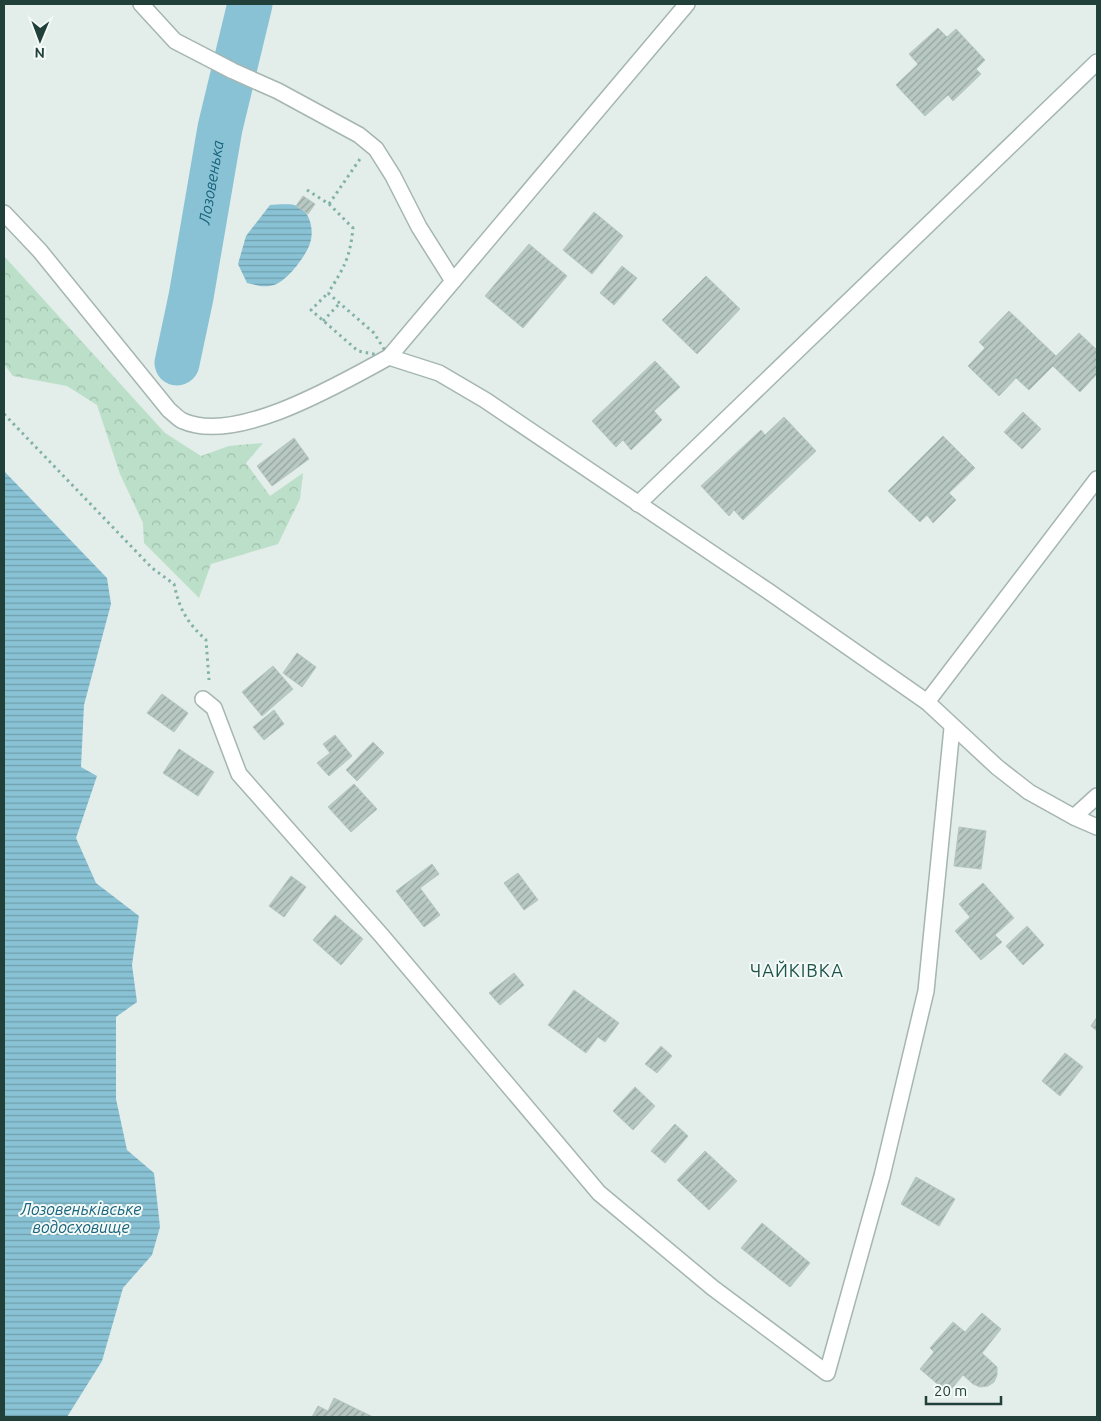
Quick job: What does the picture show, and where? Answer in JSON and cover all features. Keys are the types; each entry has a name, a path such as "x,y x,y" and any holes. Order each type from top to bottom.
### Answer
{"street":[{"path":"141,4 175,41 278,91 359,135 376,149 393,176 419,227 453,281"},
{"path":"4,213 40,251 169,410 182,421 203,427 226,426 258,420 329,389 389,357 687,4"},
{"path":"638,504 1097,62"},
{"path":"389,357 439,373 485,400 768,590 927,702 952,728 997,768 1029,792 1074,817 1097,827"},
{"path":"927,702 1097,479"},
{"path":"209,704 239,774 382,936 599,1193 713,1288 827,1373 882,1176 926,991 952,728"},
{"path":"1074,817 1097,796"}],"path":[{"path":"329,204 370,144"},
{"path":"307,190 329,204 353,228 351,250 342,271 328,293 311,310 358,351 389,357"},
{"path":"328,293 374,334 389,357"},
{"path":"323,320 340,303"},
{"path":"4,414 152,568 174,584 178,604 191,626 206,640 209,704"}],"green space":[{"path":"4,256 165,433 201,456 229,446 263,443 246,463 270,496 303,473 300,499 278,544 211,564 199,598 144,543 143,523 120,474 97,405 67,386 13,376 4,364"}],"water":[{"path":"270,205 290,205 302,209 309,217 312,229 311,241 299,263 279,283 263,286 247,283 238,264 246,236"},
{"name":"Лозовеньківське водосховище","path":"4,471 107,578 111,604 84,705 81,767 97,776 76,838 96,883 139,916 132,965 137,1002 116,1017 116,1099 127,1150 154,1173 160,1227 152,1255 123,1288 102,1361 67,1417 4,1417"}],"building":[{"path":"938,28 947,37 956,29 985,60 976,69 981,74 953,101 948,95 925,116 896,85 918,64 909,54"},
{"path":"303,196 315,204 308,214 296,206"},
{"path":"594,212 623,236 592,274 563,250"},
{"path":"529,244 567,276 523,328 485,296"},
{"path":"622,266 637,278 614,305 600,293"},
{"path":"706,276 740,309 697,354 662,320"},
{"path":"1009,311 1056,356 1079,333 1097,350 1097,374 1080,392 1053,366 1029,390 1016,378 999,396 968,366 985,348 979,342"},
{"path":"655,361 680,387 654,411 662,420 631,450 623,440 616,447 592,421"},
{"path":"1023,412 1041,429 1022,449 1004,432"},
{"path":"784,417 816,451 743,520 734,510 729,516 701,486 761,430 765,435"},
{"path":"943,436 975,468 949,493 956,500 933,523 927,515 920,522 888,491"},
{"path":"294,438 309,459 272,486 257,466"},
{"path":"297,653 316,667 302,687 283,673"},
{"path":"273,666 293,689 262,716 242,692"},
{"path":"162,694 188,713 174,732 147,713"},
{"path":"274,710 284,724 264,740 253,727"},
{"path":"335,735 352,756 329,776 317,763 330,753 323,744"},
{"path":"373,742 384,753 357,781 346,770"},
{"path":"179,749 214,772 198,796 163,773"},
{"path":"354,784 377,809 351,832 328,807"},
{"path":"959,827 986,831 981,869 954,866"},
{"path":"432,864 439,874 420,888 440,915 424,927 396,891"},
{"path":"518,873 538,900 524,910 504,883"},
{"path":"291,876 306,887 284,917 269,906"},
{"path":"983,883 1014,918 995,935 1002,942 981,960 955,931 970,917 959,904"},
{"path":"335,915 363,939 341,965 313,940"},
{"path":"1027,926 1044,945 1023,965 1006,946"},
{"path":"514,973 524,985 500,1005 489,993"},
{"path":"574,990 619,1023 605,1042 598,1037 586,1053 548,1025"},
{"path":"1097,1017 1097,1031 1091,1026"},
{"path":"661,1046 672,1056 657,1073 645,1064"},
{"path":"1065,1053 1083,1067 1060,1096 1042,1081"},
{"path":"635,1087 655,1106 633,1130 613,1111"},
{"path":"675,1124 688,1136 665,1163 651,1151"},
{"path":"705,1151 737,1181 709,1210 677,1180"},
{"path":"916,1177 955,1199 939,1226 901,1204"},
{"path":"762,1223 810,1263 790,1287 741,1248"},
{"path":"982,1313 1001,1329 982,1353 997,1367 997,1375 994,1382 988,1386 980,1387 973,1384 963,1375 948,1393 920,1369 934,1352 930,1348 953,1322 965,1332"},
{"path":"334,1398 373,1417 312,1417 318,1406 328,1411"}],"waterway":[{"name":"Лозовенька","path":"177,363 191,297 220,128 250,4"}],"district":[{"name":"ЧАЙКІВКА","path":"797,970"}]}
